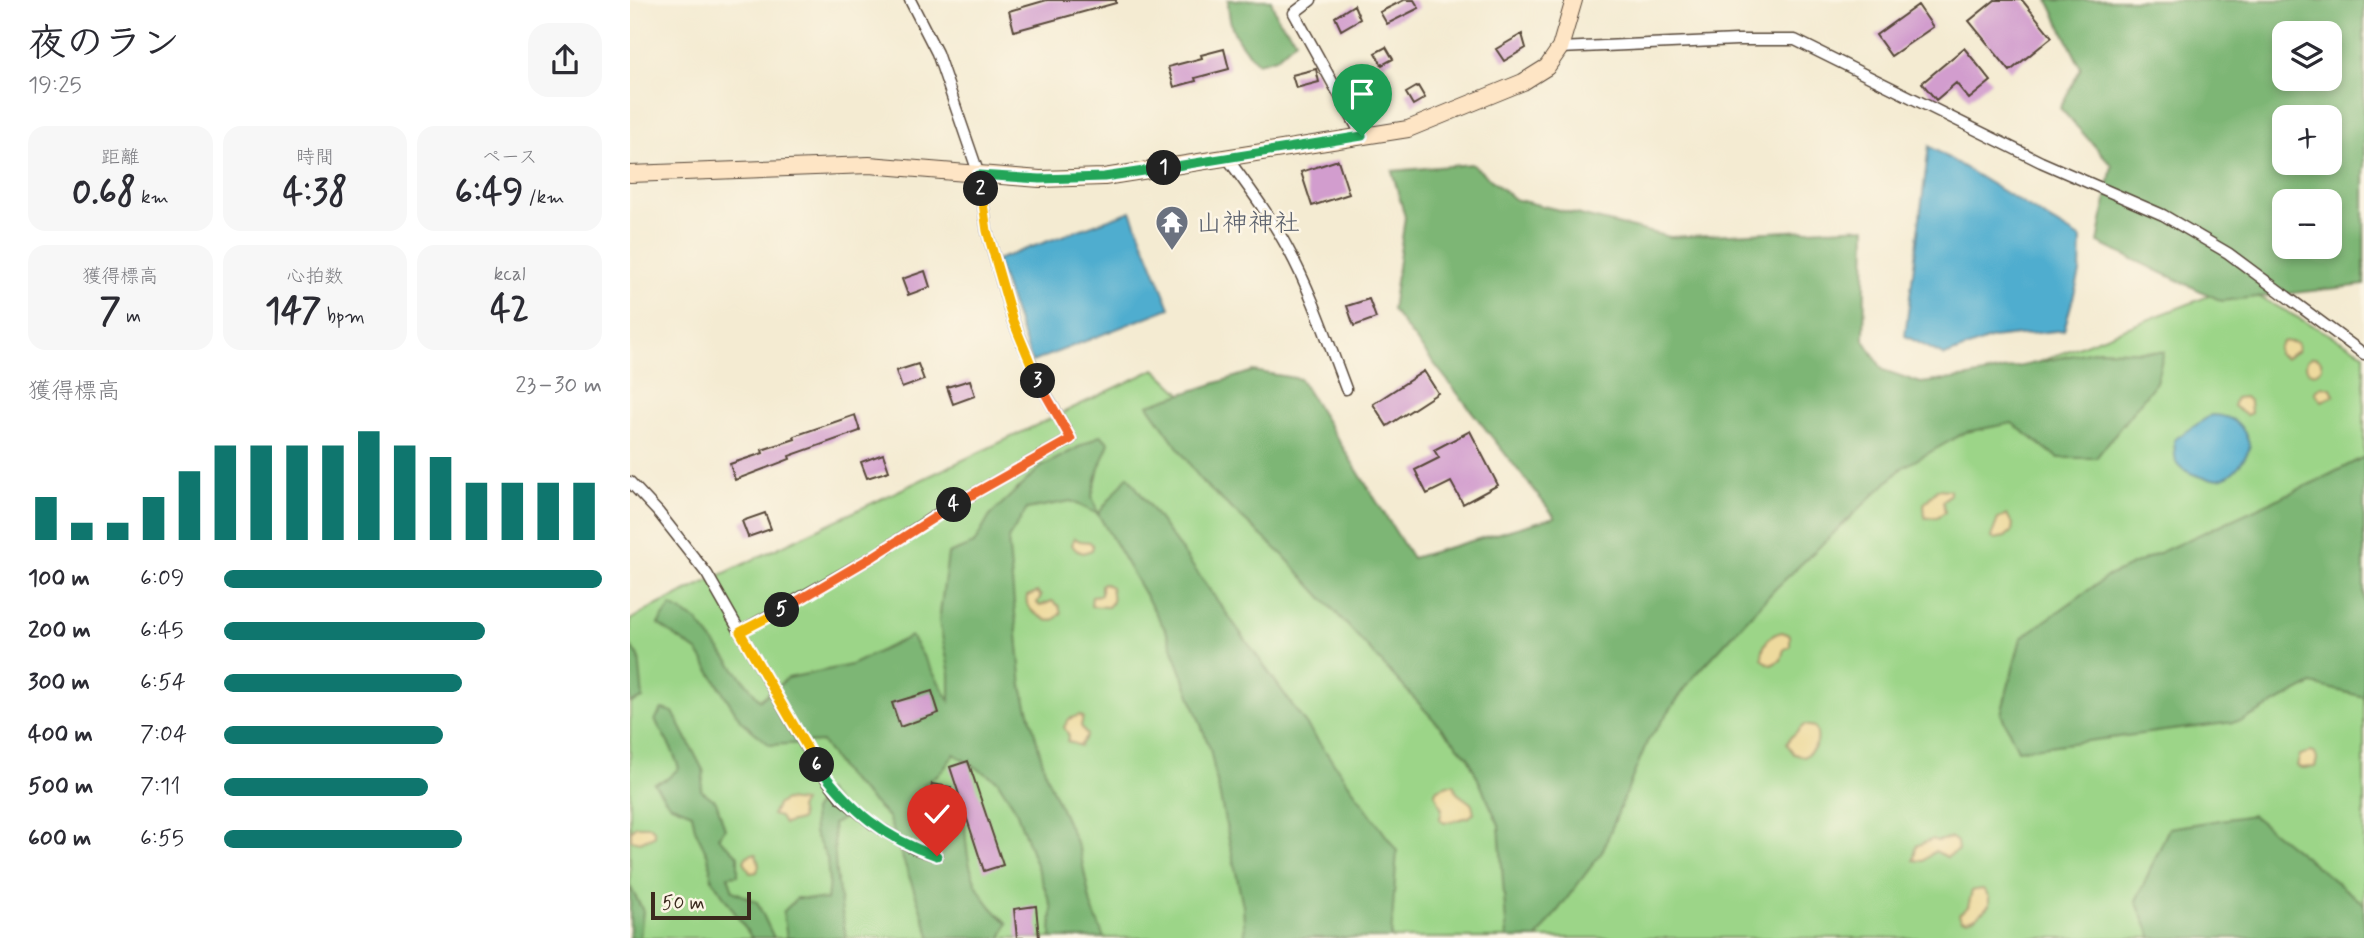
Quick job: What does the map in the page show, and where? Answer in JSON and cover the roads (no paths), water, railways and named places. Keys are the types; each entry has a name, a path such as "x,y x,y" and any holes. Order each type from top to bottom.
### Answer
{"street":[{"path":"740,632 808,595 938,514 1071,439 1039,383 1013,321 987,231 978,175 937,53 910,0"},
{"path":"1311,0 1294,13 1362,136"},
{"path":"630,174 869,165 1040,179 1104,177 1408,129 1523,82 1547,67 1560,48 1574,0"},
{"path":"1560,48 1795,40 2041,162 2163,215 2228,253 2364,354"},
{"path":"1228,159 1289,249 1309,292 1346,389"},
{"path":"630,482 659,513 707,574 816,765 841,797 873,824 913,848 937,856"}],"water":[{"path":"1929,146 2081,239 2080,273 2064,330 1992,338 1945,356 1905,336"},
{"path":"1131,211 1170,308 1032,362 996,260"},
{"path":"2211,415 2227,417 2238,423 2250,448 2234,471 2228,476 2213,479 2193,474 2179,466 2175,459 2174,440"}],"place":[{"name":"山神神社","path":"1172,252"}]}
